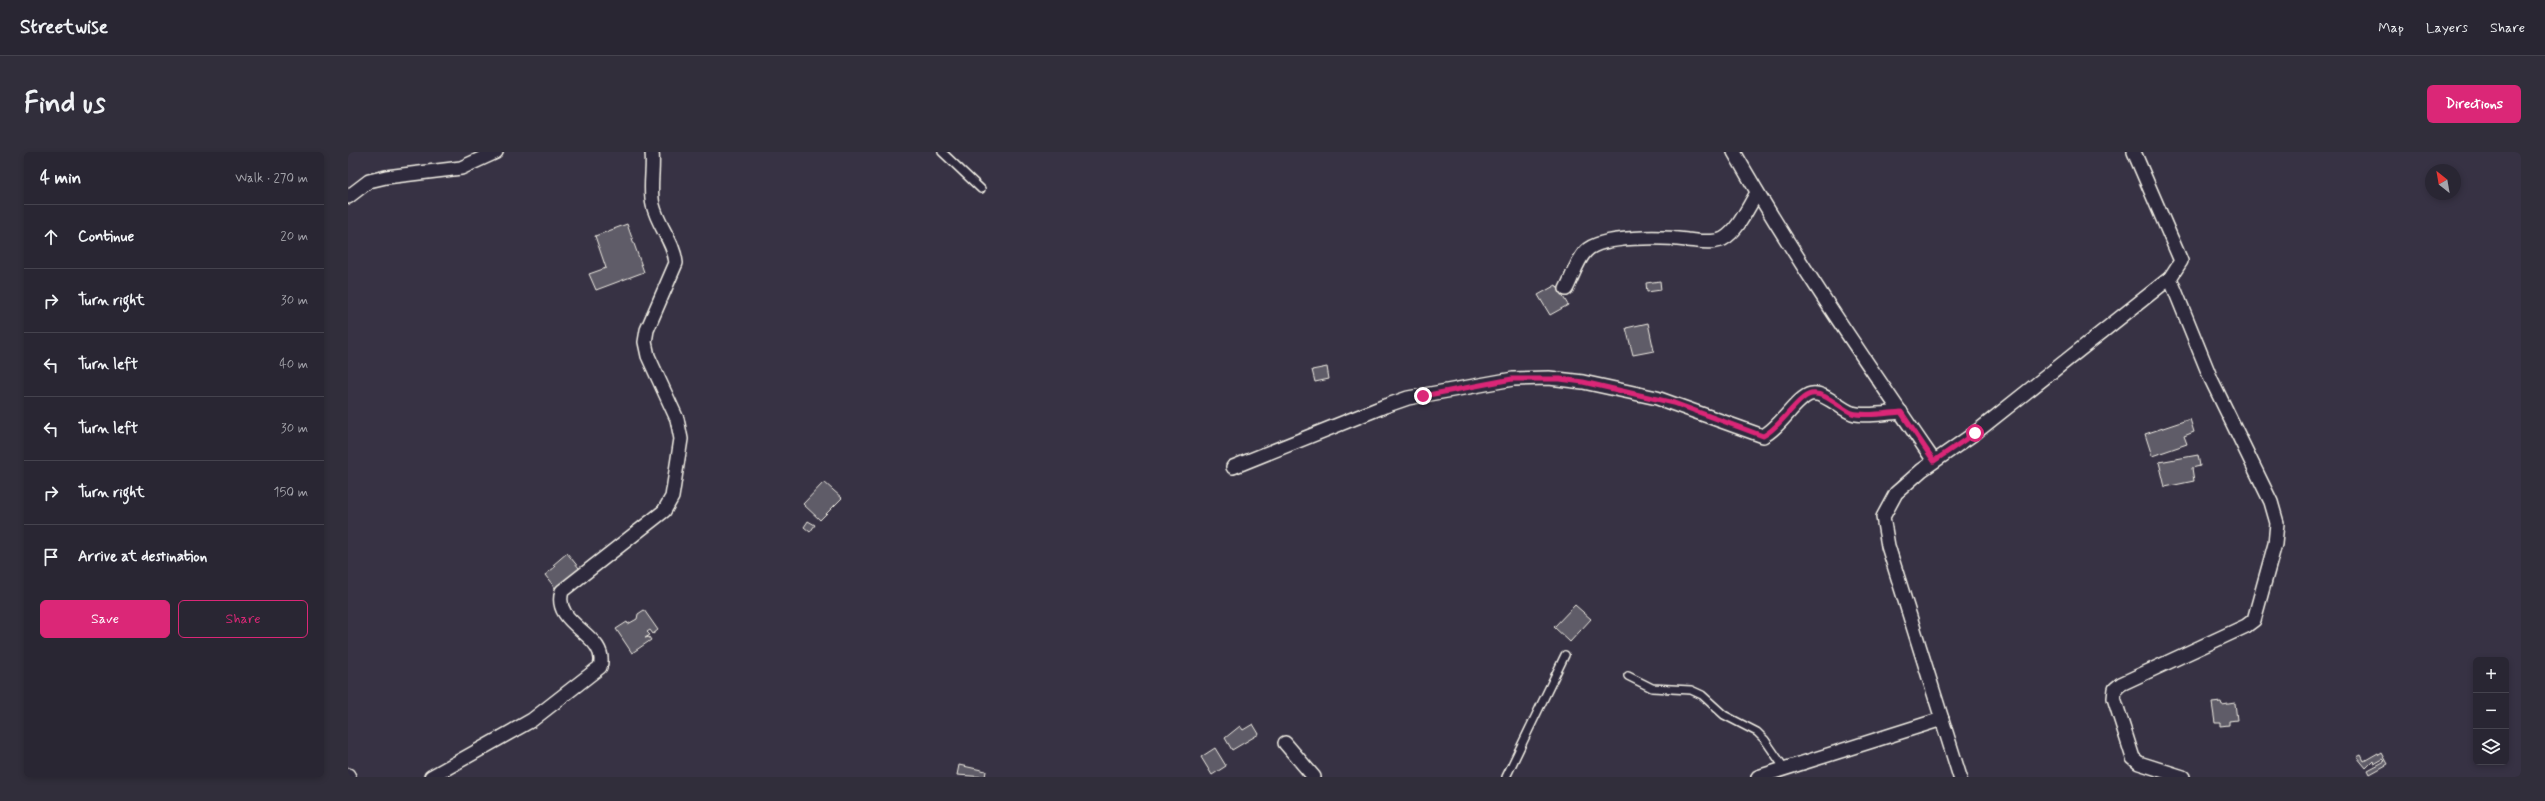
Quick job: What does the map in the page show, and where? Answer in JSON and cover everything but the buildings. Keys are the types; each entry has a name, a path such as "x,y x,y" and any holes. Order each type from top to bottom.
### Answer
{"street":[{"path":"348,197 369,181 386,177 461,168 496,152"},
{"path":"431,777 532,720 600,667 602,658 599,649 562,613 559,601 562,591 664,511 672,497 681,439 680,432 677,419 648,356 645,342 647,330 676,263 675,254 657,218 653,203 652,152"},
{"path":"1734,152 1757,193 1823,300 1934,461"},
{"path":"1960,777 1888,546 1883,517 1896,492 1934,461 1975,433 2170,278 2181,261 2134,152"},
{"path":"1566,289 1585,251 1593,246 1604,242 1654,238 1710,242 1722,240 1730,234 1757,193"},
{"path":"2170,278 2211,379 2271,502 2278,523 2275,544 2254,620 2246,626 2121,684 2115,689 2114,698 2132,758 2139,764 2183,777"},
{"path":"1233,467 1408,398 1512,379 1549,378 1583,382 1650,397 1674,403 1763,436 1773,431 1804,398 1811,394 1822,396 1854,413 1901,412"},
{"path":"1758,777 1942,719"},
{"path":"1285,743 1314,777"}],"lane":[{"path":"942,152 981,189"},
{"path":"1506,777 1565,655"},
{"path":"1628,676 1652,688 1691,690 1702,695 1724,715 1757,732 1765,740 1785,769"}],"route":[{"path":"1423,396 1512,379 1560,379 1583,382 1658,398 1763,436 1773,431 1804,398 1811,394 1822,396 1854,413 1901,412 1934,461 1975,433"}]}
